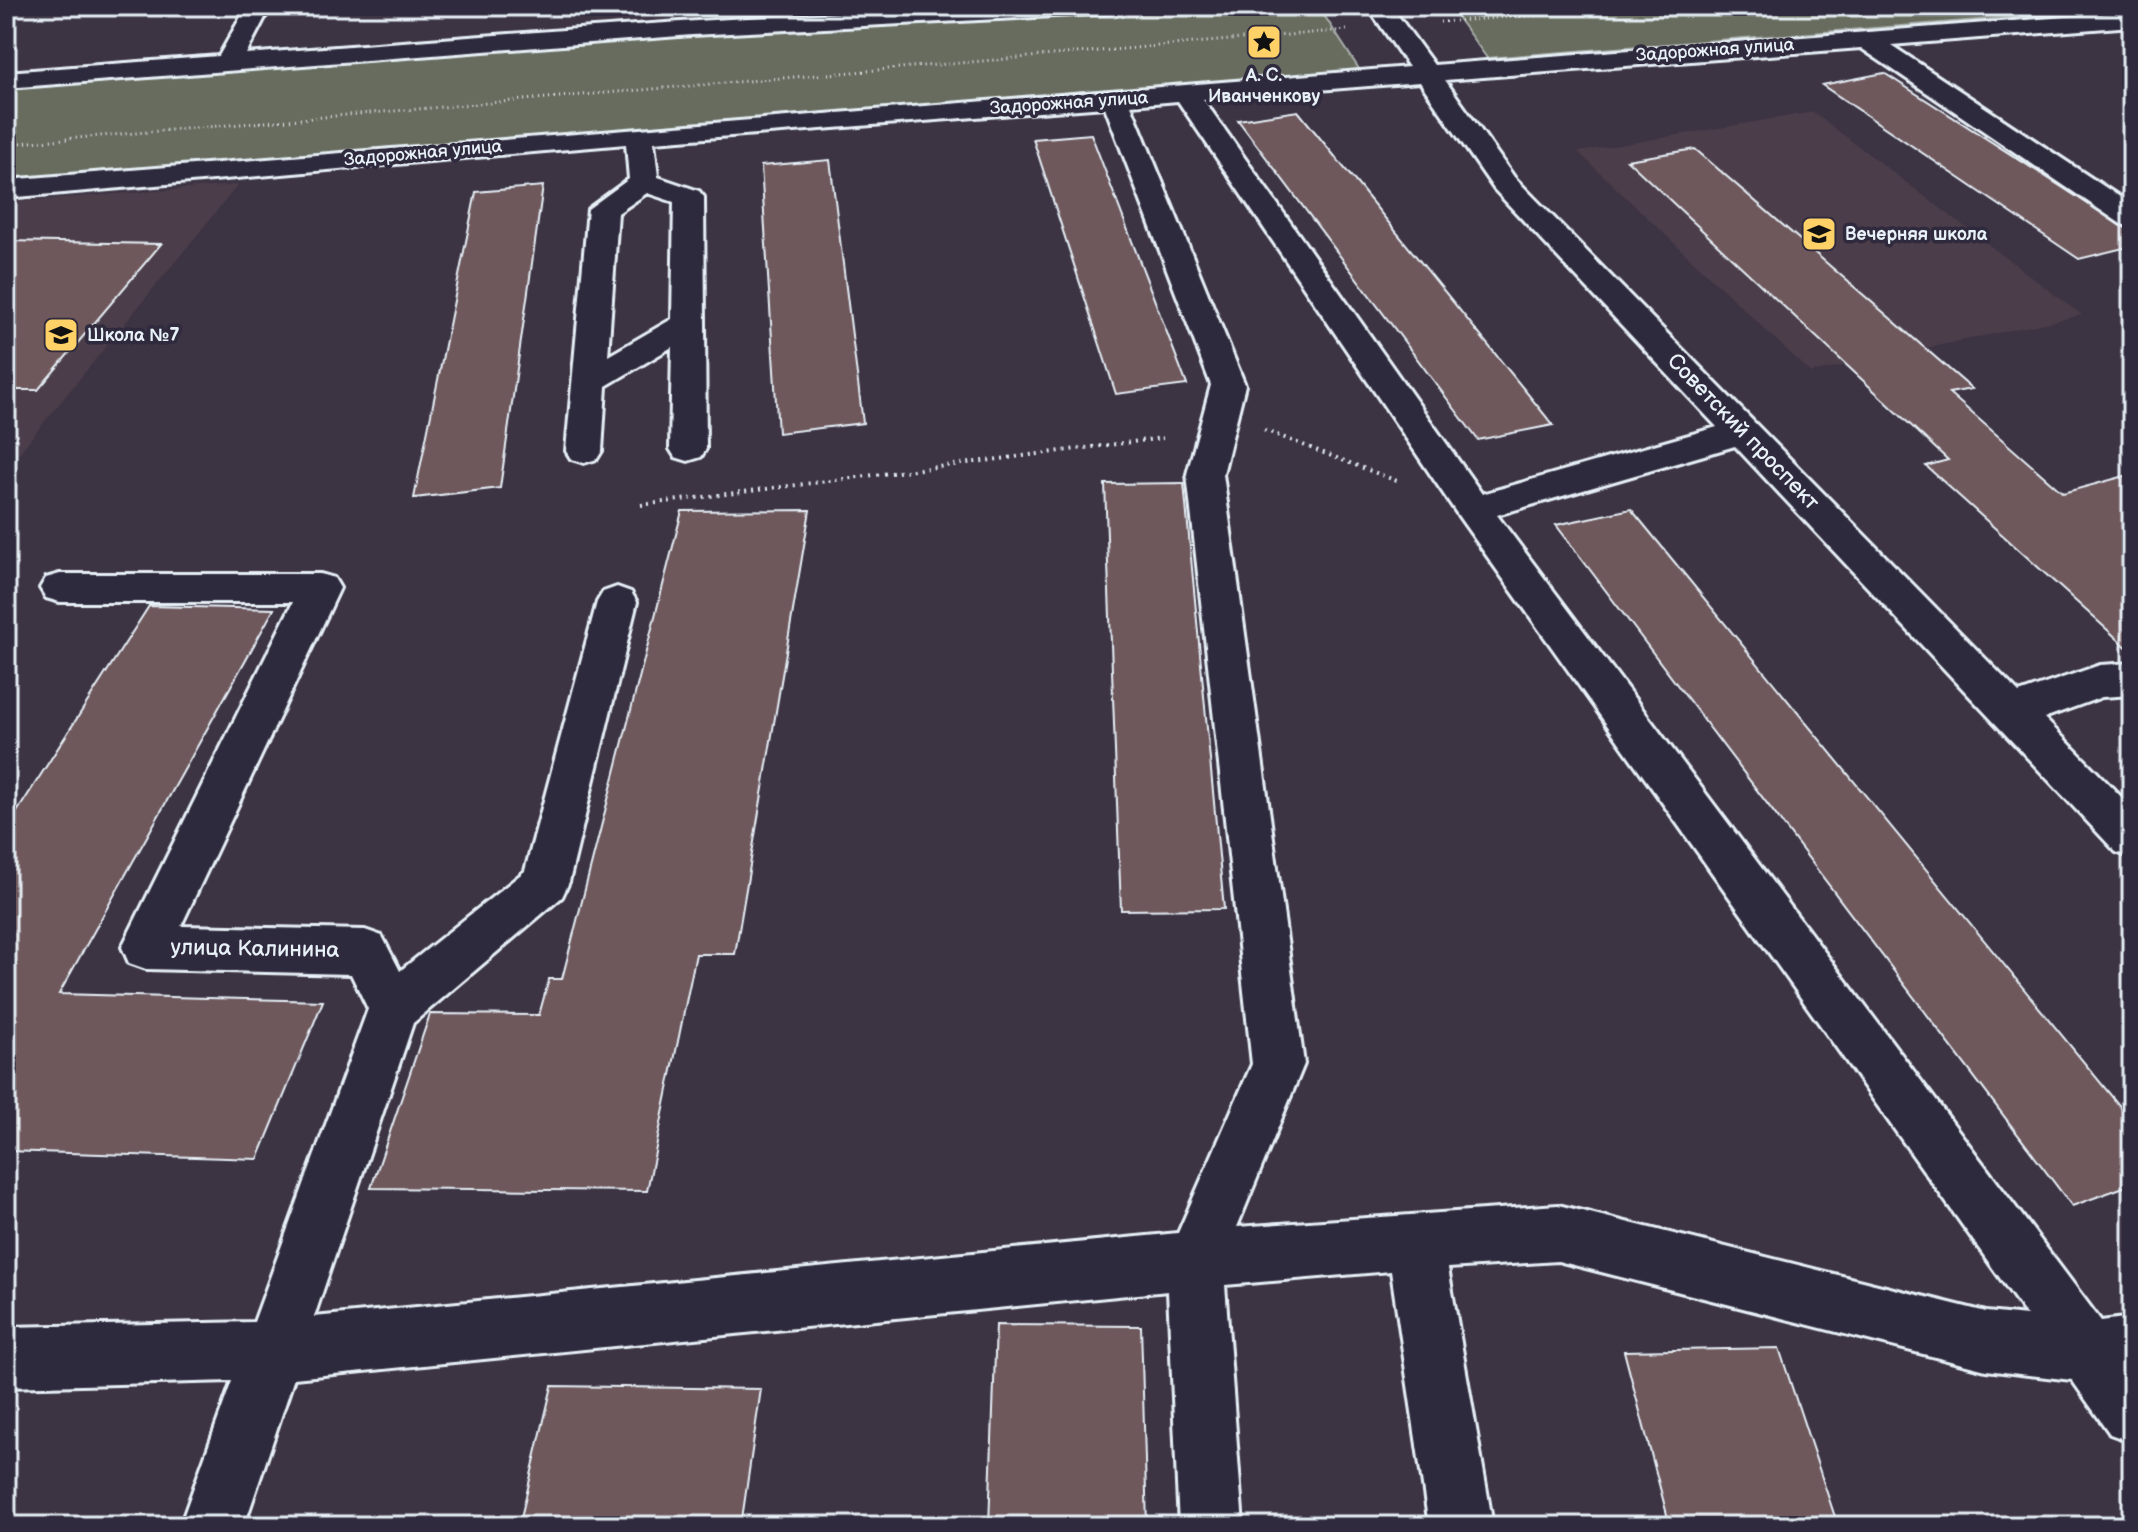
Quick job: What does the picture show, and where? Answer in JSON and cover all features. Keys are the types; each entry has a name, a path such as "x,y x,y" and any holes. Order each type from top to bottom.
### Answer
{"street":[{"path":"229,62 259,6"},
{"path":"6,80 229,62 692,17 1111,6"},
{"name":"Советский проспект","path":"1385,16 1504,183 2132,838"},
{"name":"Задорожная улица","path":"6,189 639,135 2132,19"},
{"path":"1865,39 2132,218"},
{"path":"1186,94 1473,509 2110,1350 2132,1412"},
{"path":"1116,100 1228,385 1205,474 1278,1064 1195,1260 1211,1526"},
{"path":"639,135 644,182"},
{"path":"644,182 689,197 688,449"},
{"path":"584,451 603,209 644,182"},
{"path":"589,381 689,323"},
{"path":"1473,509 1743,432"},
{"name":"улица Калинина","path":"60,588 320,588 146,947 365,952 393,1008"},
{"path":"212,1526 393,1008 545,882 617,602"},
{"path":"2011,713 2100,681 2132,679"},
{"path":"6,1357 271,1351 1195,1260 1415,1241 1558,1233 1986,1341 2110,1350"},
{"path":"1415,1241 1461,1526"}],"path":[{"path":"1385,16 1663,6"},
{"path":"6,144 1351,29"},
{"path":"641,505 1254,426 1473,509"}],"shaded area":[{"name":"Вечерняя школа","path":"1813,112 2082,315 1811,373 1578,152"},
{"name":"Школа №7","path":"238,185 6,469 6,202"}],"green space":[{"path":"1230,6 1318,6 1361,72 6,191 6,80 692,28 1141,13"},
{"path":"1449,6 2132,6 2132,8 1487,58"}],"building":[{"path":"1884,73 2132,232 2132,246 2079,259 1822,85"},
{"path":"1298,111 1553,425 1478,440 1238,120"},
{"path":"1091,134 1187,385 1116,394 1033,139"},
{"path":"1695,149 1972,389 1949,393 2063,493 2132,474 2132,652 1926,466 1948,460 1627,160"},
{"path":"830,160 863,423 778,433 761,166"},
{"path":"543,186 500,488 414,498 476,192"},
{"path":"6,241 161,244 38,390 6,390"},
{"path":"1184,483 1224,909 1121,910 1105,484"},
{"path":"1631,509 2132,1121 2132,1184 2072,1206 1556,525"},
{"path":"810,510 735,954 696,954 647,1191 371,1188 430,1014 539,1015 549,979 562,979 682,511"},
{"path":"149,606 274,609 59,994 323,1001 258,1159 6,1151 6,829"},
{"path":"996,1325 1141,1326 1147,1526 989,1526"},
{"path":"1779,1348 1838,1526 1670,1526 1624,1351"},
{"path":"552,1386 761,1389 741,1526 519,1526"}],"place":[{"name":"А. С. Иванченкову","path":"1264,42"},
{"name":"Вечерняя школа","path":"1819,234"},
{"name":"Школа №7","path":"61,335"}]}
